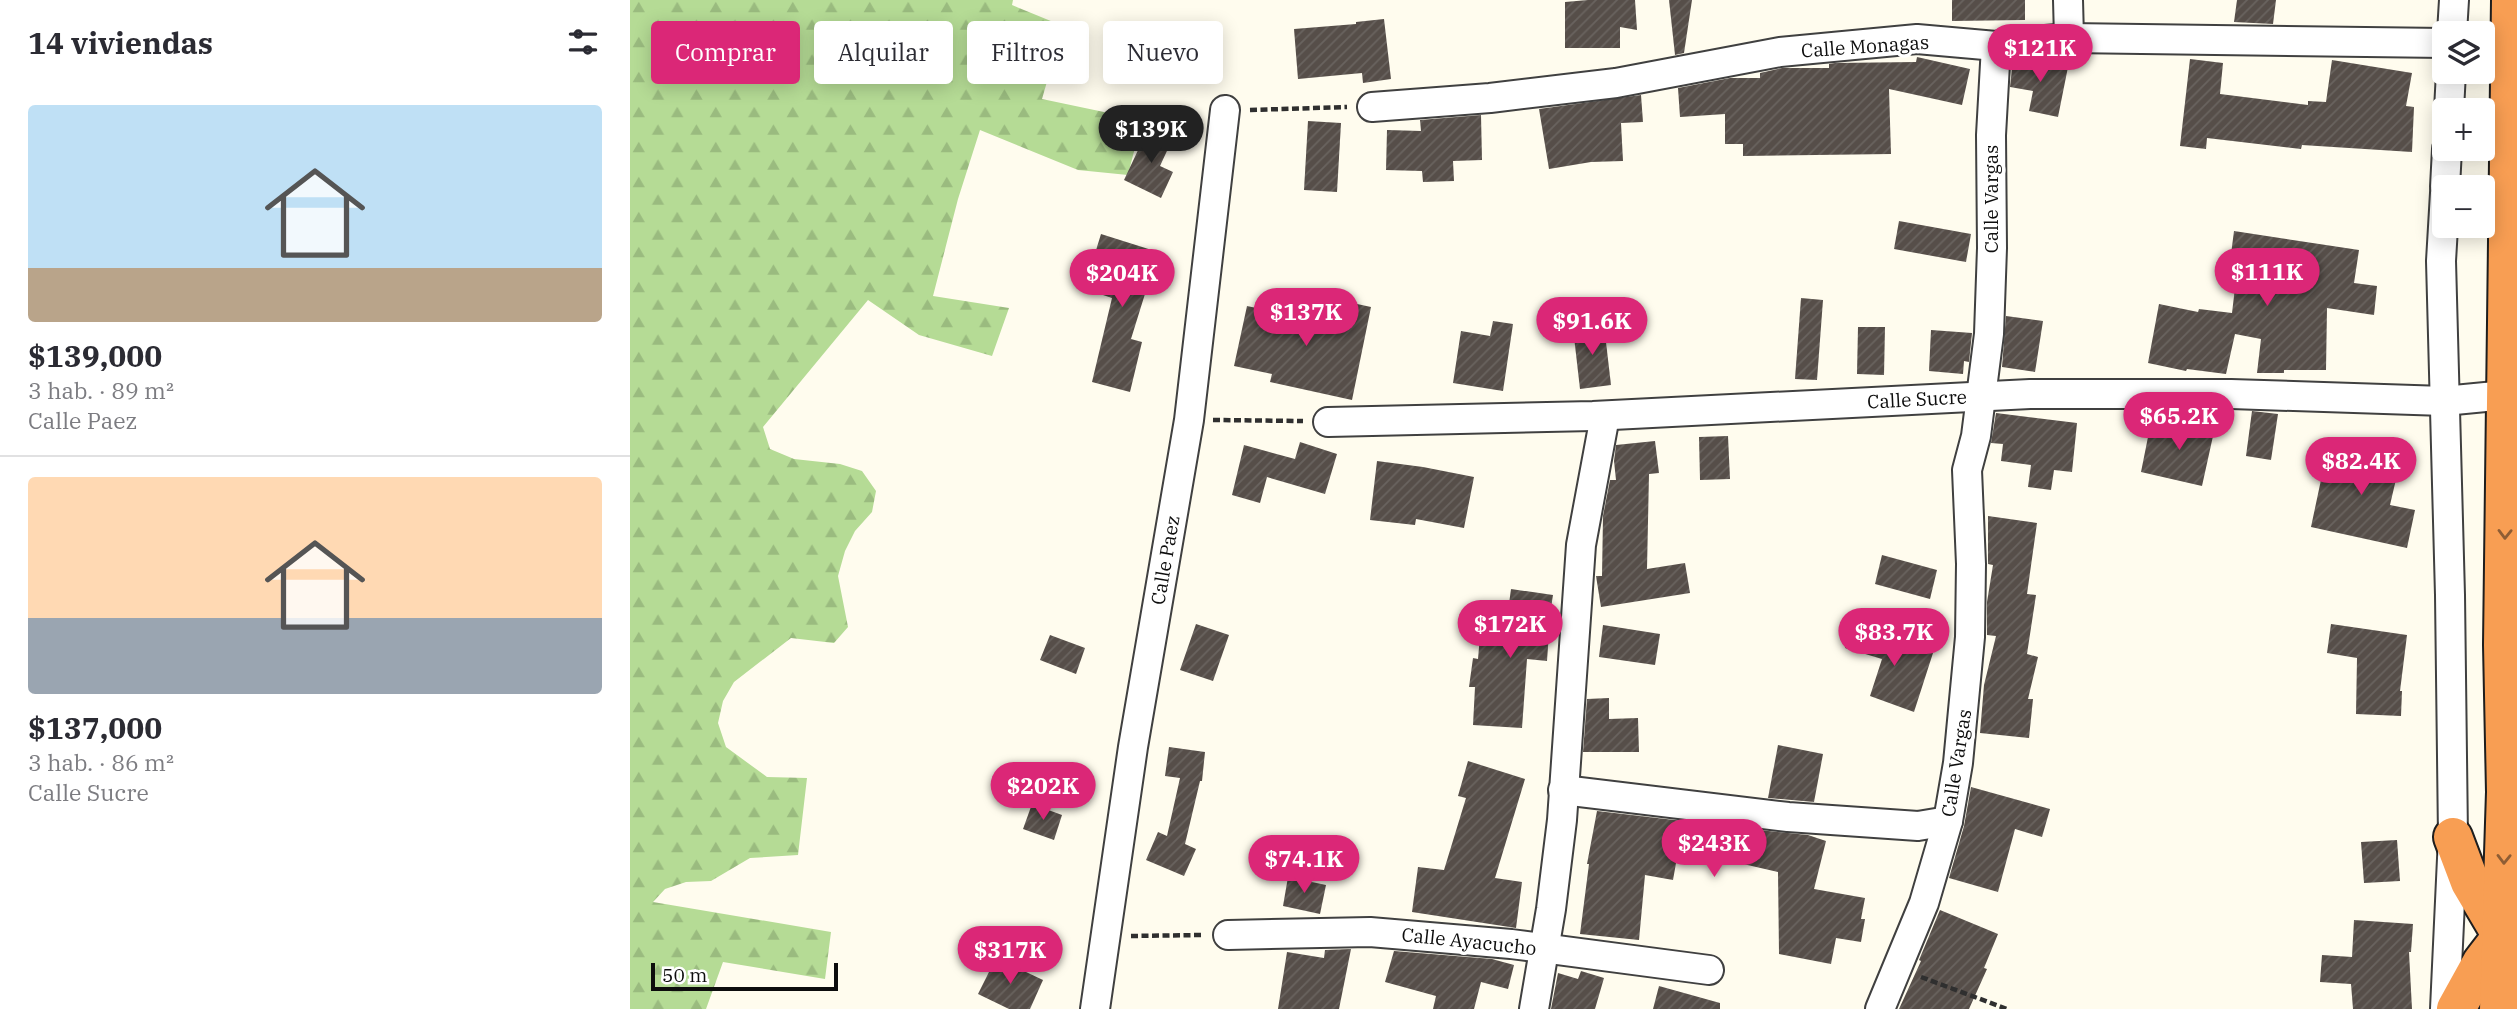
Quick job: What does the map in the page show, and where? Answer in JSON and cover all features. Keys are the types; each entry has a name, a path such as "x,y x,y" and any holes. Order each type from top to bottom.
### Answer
{"highway":[{"path":"2499,1009 2506,792 2503,631 2506,395 2497,44 2511,0"},
{"path":"2453,836 2470,882 2502,936"},
{"path":"2456,1009 2482,962 2502,936"}],"street":[{"path":"2068,0 2069,38"},
{"path":"2453,21 2454,0"},
{"name":"Calle Monagas","path":"1372,107 1490,98 1616,83 1780,52 1917,39 1996,46 2069,38 2432,43"},
{"name":"Calle Vargas","path":"1880,1009 1924,903 1948,821 1958,763 1970,637 1972,564 1967,470 1976,436 1989,334 1992,248 1991,135 1996,46"},
{"name":"Calle Paez","path":"1095,1009 1133,747 1189,420 1225,110"},
{"path":"2442,238 2444,401 2451,595 2453,836 2445,1009"},
{"name":"Calle Sucre","path":"1328,422 1605,416 1981,396 2231,394 2444,401 2506,395"},
{"path":"1534,1009 1545,949 1560,833 1581,545 1605,416"},
{"path":"1563,790 1788,817 1918,826 1948,821"},
{"name":"Calle Ayacucho","path":"1228,935 1370,932 1511,944 1710,970"}],"path":[{"path":"1225,110 1372,107"},
{"path":"1189,420 1328,422"},
{"path":"1106,936 1228,935"},
{"path":"1897,968 2007,1009"}],"green space":[{"path":"630,0 1013,0 1012,5 1051,21 967,21 967,84 1046,84 1042,99 1142,120 1128,175 1078,170 980,130 958,199 933,296 1009,308 992,356 919,335 868,300 763,427 770,449 794,459 840,464 862,471 876,491 872,512 855,531 845,551 838,576 848,627 834,643 791,638 734,682 723,701 718,723 726,747 767,777 807,778 798,855 750,858 711,881 686,882 665,889 653,902 831,932 825,979 723,962 706,1009 630,1009"}],"building":[{"path":"1635,0 1637,30 1620,27 1620,48 1565,48 1565,2"},
{"path":"1669,0 1692,0 1684,53 1675,55"},
{"path":"1952,0 2025,0 2025,20 1952,21"},
{"path":"2237,0 2276,0 2273,24 2234,22"},
{"path":"1384,19 1391,79 1363,83 1362,73 1298,79 1294,29"},
{"path":"1917,57 1970,69 1962,105 1889,89 1891,154 1743,156 1743,144 1725,144 1725,114 1680,117 1678,88 1730,78 1760,78 1760,73 1782,68 1829,68 1829,64 1835,63 1916,62"},
{"path":"2025,58 2068,67 2058,117 2029,111 2033,91 2010,87 2013,59"},
{"path":"2190,59 2223,63 2220,94 2308,105 2308,101 2326,102 2332,60 2412,73 2406,106 2414,107 2412,152 2302,145 2301,149 2207,138 2206,149 2180,146"},
{"path":"1641,95 1643,122 1621,123 1623,161 1591,162 1549,169 1539,109"},
{"path":"1481,115 1482,160 1453,161 1454,181 1423,182 1422,171 1386,170 1387,130 1421,131 1420,120"},
{"path":"1308,121 1341,123 1337,192 1304,190"},
{"path":"1148,129 1172,140 1160,166 1173,172 1161,198 1124,180"},
{"path":"1899,221 1971,234 1966,262 1894,249"},
{"path":"2234,231 2359,250 2354,283 2377,286 2374,315 2327,308 2326,370 2257,373 2261,339 2235,334 2226,374 2186,371 2148,363 2159,304 2198,312 2199,309 2232,313 2237,271 2229,270"},
{"path":"1101,234 1158,252 1131,339 1142,342 1130,392 1092,382 1112,298 1097,293 1106,263 1093,260"},
{"path":"1801,298 1823,300 1817,380 1795,379"},
{"path":"1334,299 1371,307 1352,400 1270,382 1272,374 1234,366 1247,306 1328,323"},
{"path":"2006,316 2043,321 2035,372 2002,367"},
{"path":"1493,321 1513,324 1503,391 1453,383 1461,331 1490,336"},
{"path":"1604,325 1611,385 1580,389 1573,328"},
{"path":"1858,327 1885,327 1884,375 1857,374"},
{"path":"1931,330 1972,333 1969,362 1964,361 1963,374 1929,371"},
{"path":"2252,411 2278,414 2271,460 2246,456"},
{"path":"1996,413 2077,423 2072,472 2054,470 2051,490 2028,487 2031,465 2001,461 2003,444 1991,443"},
{"path":"2179,419 2215,427 2202,486 2141,472 2150,427 2176,433"},
{"path":"1728,436 1730,479 1700,480 1699,437"},
{"path":"1655,441 1659,473 1649,474 1647,569 1685,563 1690,593 1601,607 1596,576 1602,576 1603,516 1610,480 1616,480 1616,445"},
{"path":"1300,442 1337,454 1325,494 1267,477 1260,503 1232,495 1244,445 1295,459"},
{"path":"2329,442 2401,458 2390,505 2415,510 2407,548 2311,527"},
{"path":"1377,461 1474,477 1464,528 1416,519 1415,525 1370,520"},
{"path":"1988,516 2037,523 2027,594 2036,595 2027,654 2038,657 2028,699 2033,699 2029,738 1980,733 1984,685 1996,636 1987,635 1987,602 1993,565 1988,564"},
{"path":"1882,555 1937,570 1930,599 1875,584"},
{"path":"1511,589 1553,595 1550,614 1540,616 1550,618 1547,661 1527,659 1522,728 1473,725 1475,687 1469,687 1473,658 1478,659 1481,624 1506,626"},
{"path":"1196,624 1229,635 1213,681 1180,670"},
{"path":"2331,624 2407,635 2400,691 2401,716 2356,714 2357,658 2327,653"},
{"path":"1603,625 1660,634 1655,665 1599,657"},
{"path":"1851,628 1933,653 1914,712 1870,696 1882,659 1845,648"},
{"path":"1050,635 1085,648 1076,674 1040,660"},
{"path":"1609,698 1609,719 1638,718 1639,752 1583,752 1587,699"},
{"path":"1778,745 1823,754 1814,802 1768,798"},
{"path":"1169,747 1205,752 1202,781 1185,844 1196,849 1184,876 1146,860 1158,832 1167,836 1180,778 1165,776"},
{"path":"1468,761 1525,779 1495,878 1522,882 1516,928 1412,912 1418,867 1444,870 1466,798 1458,796"},
{"path":"1971,787 2050,809 2042,837 2015,829 1998,892 1949,878 1964,826"},
{"path":"1032,804 1062,815 1054,840 1023,829"},
{"path":"1597,811 1709,824 1758,834 1759,830 1808,835 1826,841 1814,889 1865,898 1861,942 1836,938 1831,964 1779,954 1778,872 1678,852 1673,880 1645,875 1639,940 1580,934 1587,864"},
{"path":"2397,840 2400,881 2364,883 2361,842"},
{"path":"1288,877 1326,885 1320,914 1283,906"},
{"path":"1940,910 1998,934 1984,968 1987,969 1969,1009 1899,1009 1921,961 1919,960"},
{"path":"2354,920 2413,924 2409,952 2412,1009 2353,1009 2351,984 2320,982 2322,955 2352,957"},
{"path":"1351,949 1339,1009 1278,1009 1287,952 1324,958 1325,950"},
{"path":"1394,951 1492,959 1514,965 1508,989 1481,982 1474,1009 1433,1009 1436,996 1385,982"},
{"path":"996,958 1043,980 1030,1009 1009,1009 978,994"},
{"path":"1581,971 1604,978 1595,1009 1551,1009 1558,973 1578,979"},
{"path":"1659,986 1720,1003 1720,1009 1653,1009"}]}
